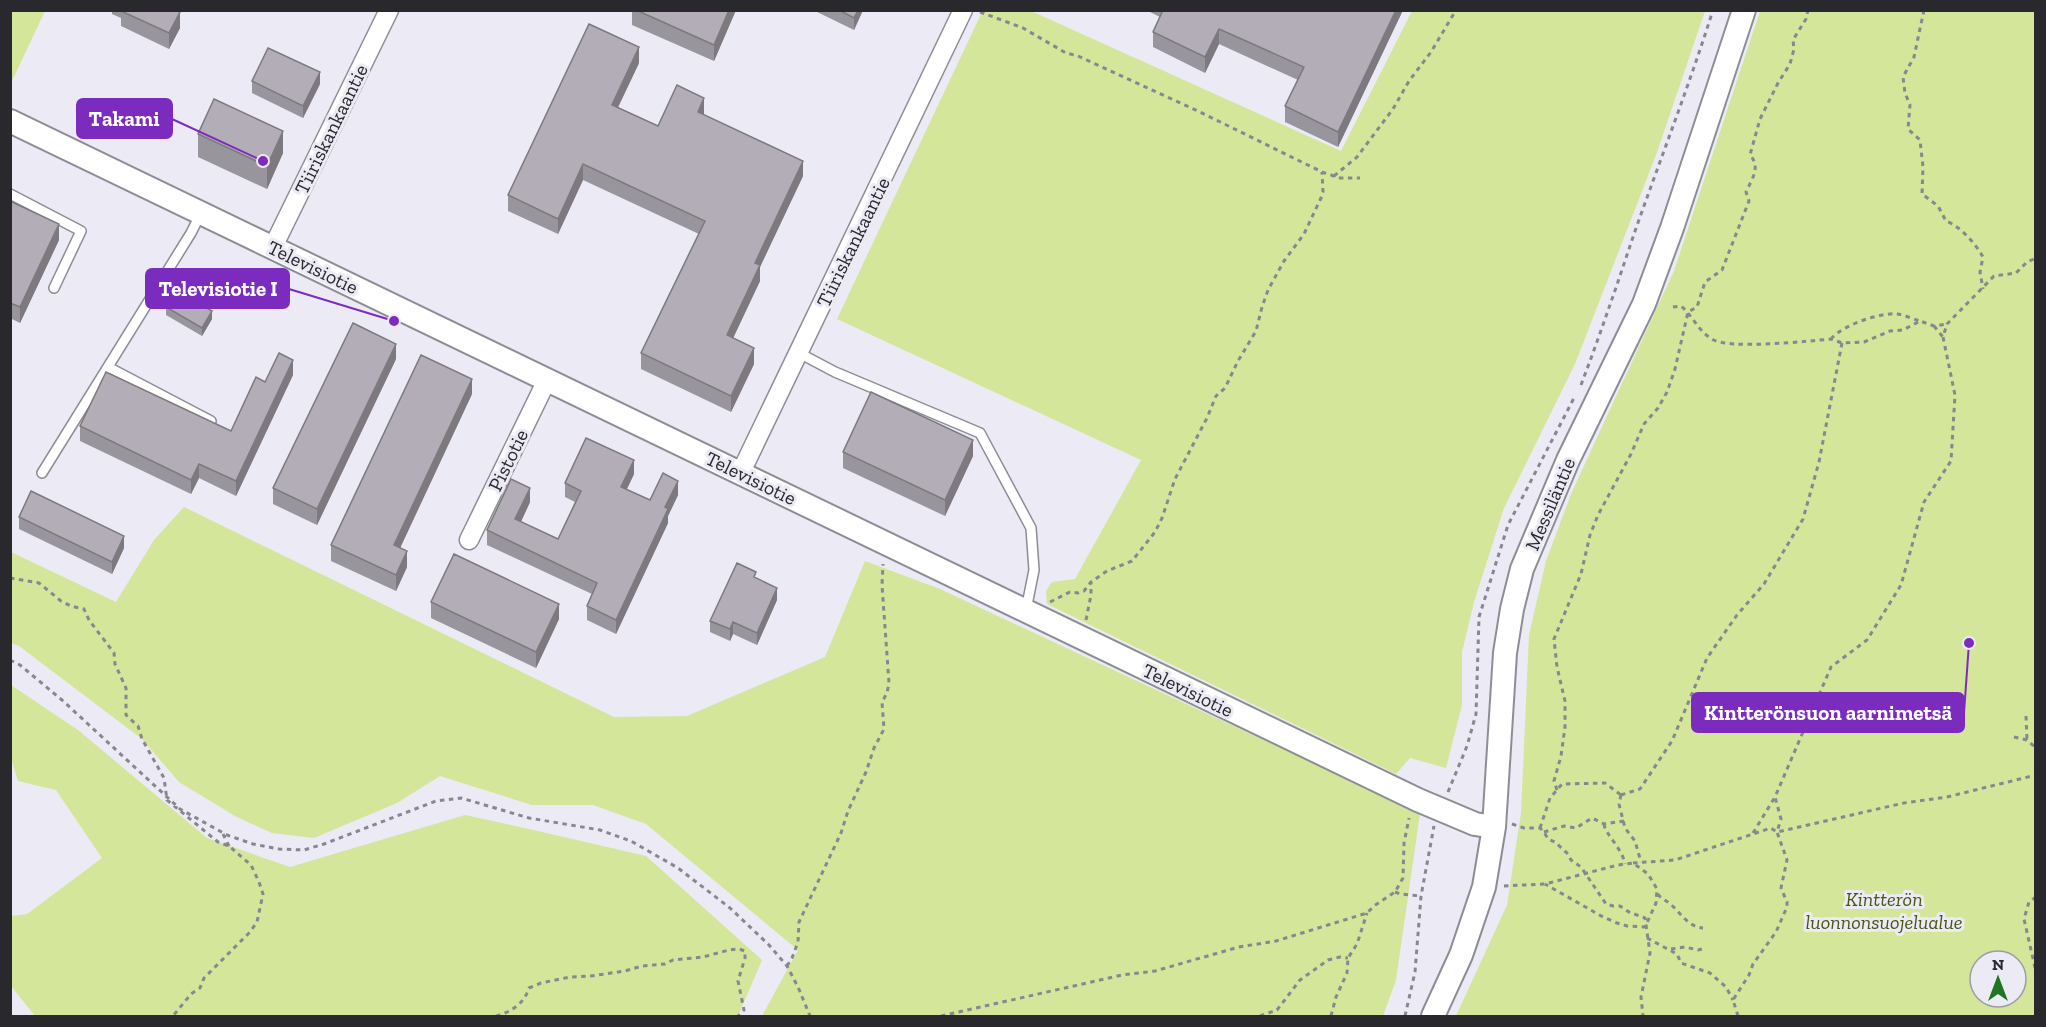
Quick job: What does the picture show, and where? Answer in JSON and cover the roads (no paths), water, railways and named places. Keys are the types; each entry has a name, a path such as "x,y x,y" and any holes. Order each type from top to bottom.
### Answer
{"street":[{"name":"Tiiriskankaantie","path":"273,247 388,10"},
{"name":"Tiiriskankaantie","path":"741,472 800,354 963,10"},
{"name":"Messiläntie","path":"1433,1017 1461,955 1484,886 1495,824 1505,653 1512,609 1522,569 1568,460 1644,304 1672,228 1744,10"},
{"name":"Televisiotie","path":"10,121 1418,800 1475,824 1495,824"},
{"name":"Pistotie","path":"469,540 547,380"}],"lane":[{"path":"10,194 81,231 54,288"},
{"path":"42,473 191,233 201,213"},
{"path":"800,354 835,372 980,433 1031,528 1034,570 1028,600 1030,614"},
{"path":"108,367 211,421"}],"place":[{"name":"Takami","path":"263,161"},
{"name":"Televisiotie I","path":"394,321"},
{"name":"Kintterönsuon aarnimetsä","path":"1969,643"}],"park label":[{"name":"Kintterön luonnonsuojelualue","path":"1884,910"}]}
